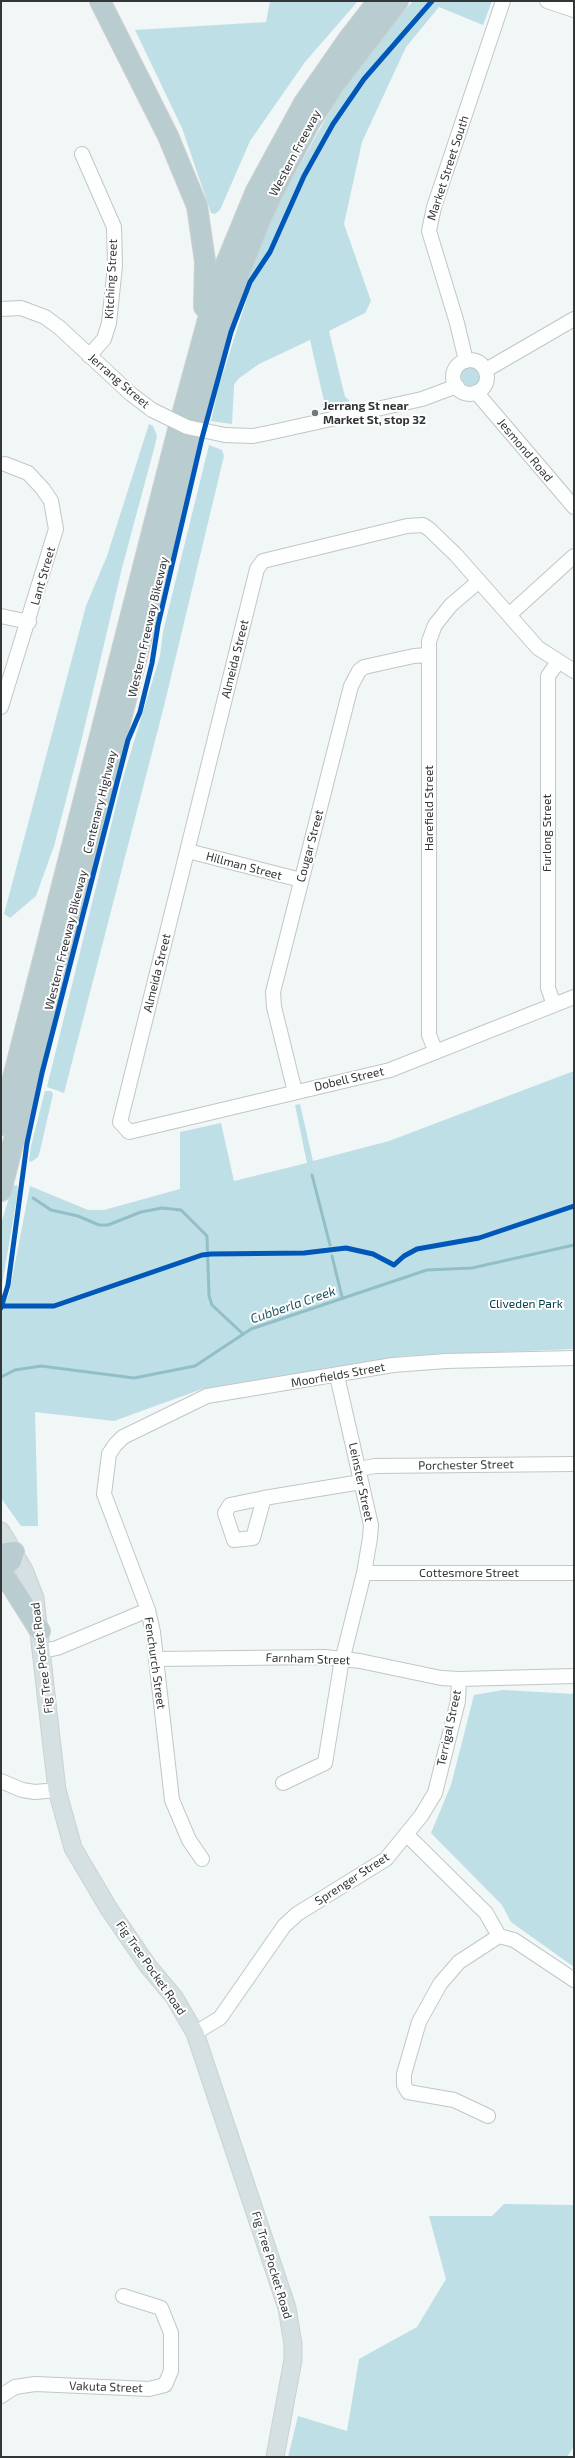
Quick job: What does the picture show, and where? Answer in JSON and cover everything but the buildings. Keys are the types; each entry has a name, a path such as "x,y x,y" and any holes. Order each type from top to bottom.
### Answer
{"highway":[{"path":"100,1 168,136 197,206 204,243 205,260 202,300 215,322"},
{"name":"Western Freeway","path":"215,322 227,258 271,160 319,80 378,1"},
{"name":"Western Freeway","path":"215,322 259,222 292,154 333,86 398,1"},
{"name":"Centenary Highway","path":"1,1125 38,981 215,322"},
{"name":"Centenary Highway","path":"1,1191 187,425"},
{"path":"1,1081 38,981"},
{"path":"1,1566 11,1561 7,1553"},
{"path":"1,1575 11,1585 40,1631"}],"main road":[{"name":"Fig Tree Pocket Road","path":"1,1531 7,1553 32,1587 40,1631 57,1790 73,1848 109,1909 148,1966 174,1997 195,2033 288,2313 293,2344 293,2360 276,2457"}],"street":[{"name":"Market Street South","path":"466,360 457,323 429,231 436,202 503,1"},
{"path":"547,1 574,10"},
{"name":"Kitching Street","path":"82,154 114,227 115,266 109,323 104,339 89,356"},
{"name":"Jerrang Street","path":"1,309 21,308 34,311 60,328 131,394 152,410 187,427 225,435 253,436 268,433 422,399 457,386"},
{"path":"486,370 574,319"},
{"path":"466,360 477,361 486,370 486,383 476,392 466,393 457,386 454,375 455,369 466,360"},
{"name":"Jesmond Road","path":"476,392 574,507"},
{"name":"Lant Street","path":"1,707 29,622 56,529 55,516 51,502 28,473 5,464"},
{"name":"Almeida Street","path":"120,1122 257,569 263,561 407,526 423,525 429,529 538,648 574,671"},
{"path":"509,616 574,556"},
{"name":"Harefield Street","path":"436,1052 429,1031 429,641 435,625 451,605 478,582"},
{"path":"1,616 29,622"},
{"name":"Cougar Street","path":"295,1092 274,1007 273,992 353,682 364,667 414,656 428,656"},
{"name":"Furlong Street","path":"554,1005 548,988 548,676 558,662"},
{"name":"Hillman Street","path":"188,851 301,880"},
{"name":"Dobell Street","path":"120,1122 129,1132 390,1070 574,997"},
{"name":"Moorfields Street","path":"115,1445 123,1437 208,1396 337,1376 393,1365 446,1361 574,1358"},
{"name":"Leinster Street","path":"283,1784 325,1763 343,1659 364,1573 371,1525 337,1376"},
{"name":"Fenchurch Street","path":"115,1445 109,1454 104,1494 148,1610 156,1659 172,1800 189,1840 202,1859"},
{"name":"Porchester Street","path":"264,1498 360,1476 375,1466 574,1464"},
{"name":"Cottesmore Street","path":"364,1573 574,1573"},
{"path":"42,1651 57,1648 148,1610"},
{"name":"Farnham Street","path":"156,1659 343,1659 441,1678 459,1679"},
{"name":"Terrigal Street","path":"407,1835 435,1793 458,1701 459,1679 574,1676"},
{"path":"1,1781 22,1790 35,1792 57,1790"},
{"path":"407,1835 486,1913 499,1936 514,1940 574,1980"},
{"name":"Sprenger Street","path":"195,2033 220,2018 284,1926 293,1918 386,1859 407,1835"},
{"path":"488,2116 454,2100 408,2092 404,2085 404,2074 419,2022 440,1984 458,1962 499,1936"},
{"name":"Vakuta Street","path":"1,2396 15,2387 35,2384 149,2389 165,2384 171,2371 171,2333 161,2308 123,2296"}],"green space":[{"path":"270,1 358,1 305,62 250,141 220,210 215,214 211,213 182,128 135,30 266,22"},
{"path":"413,1 492,1 483,25 439,7 406,47 362,142 344,224 371,301 365,313 329,331 345,397 350,401 321,406 324,401 310,340 259,364 238,379 234,385 232,424 211,421 219,386 248,295 242,290 278,204 335,102 383,35"},
{"path":"472,365 480,368 483,376 480,384 472,387 464,384 461,376 464,368"},
{"path":"149,424 153,426 157,436 155,445 122,568 81,742 54,846 36,896 10,918 4,914 86,606 107,556"},
{"path":"209,445 222,450 224,456 164,706 64,1093 47,1087 122,781 160,656 163,632"},
{"name":"Cliveden Park","path":"574,1071 574,1349 402,1356 202,1389 114,1421 35,1412 38,1526 21,1526 1,1498 1,1313 9,1294 30,1186 88,1210 104,1210 180,1189 180,1132 221,1123 234,1181 307,1163 295,1105 300,1104 313,1161 389,1141"},
{"path":"45,1091 51,1091 53,1094 40,1151 38,1157 31,1162 29,1161 31,1146"},
{"path":"17,1185 18,1191 1,1291 1,1224 13,1186"},
{"path":"503,1690 574,1694 574,1967 511,1922 502,1905 431,1833 451,1785 474,1695"},
{"path":"504,2204 574,2205 574,2446 567,2457 288,2457 298,2416 347,2431 359,2359 417,2327 446,2279 429,2216 492,2216"}],"waterway":[{"path":"312,1175 330,1245"},
{"path":"33,1198 51,1210 78,1216 99,1225 108,1225 141,1212 162,1208 181,1210 207,1236 209,1296 212,1305 243,1334"},
{"name":"Cubberla Creek","path":"1,1377 15,1370 41,1366 134,1378 195,1366 251,1329 427,1270 472,1268 574,1245"},
{"path":"332,1256 342,1297"}],"cycle path":[{"name":"Western Freeway Bikeway","path":"1,1308 8,1285 27,1143 42,1073 128,740 140,712 152,663 158,625 202,438 231,332 250,282 270,252 304,176 333,124 364,79 432,1"},
{"path":"2,1306 54,1306 202,1255 211,1254 304,1253 346,1248 373,1254 394,1265 404,1256 417,1249 479,1238 574,1206"}],"place":[{"name":"Jerrang St near Market St, stop 32","path":"315,413"}]}
